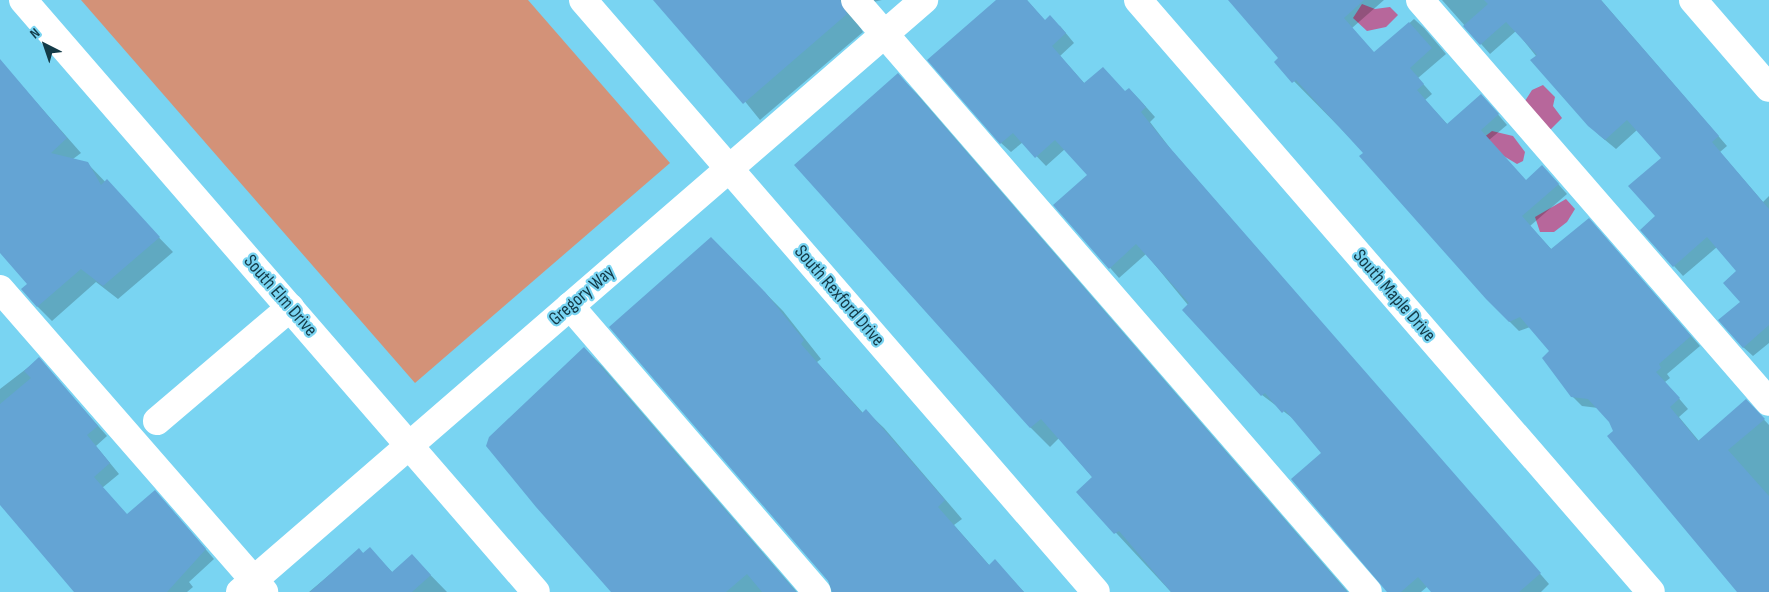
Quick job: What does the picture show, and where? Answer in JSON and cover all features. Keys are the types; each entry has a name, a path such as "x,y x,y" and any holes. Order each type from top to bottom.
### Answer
{"street":[{"name":"South Elm Drive","path":"23,0 536,592"},
{"name":"South Rexford Drive","path":"583,0 1096,592"},
{"path":"855,0 1368,592"},
{"name":"Gregory Way","path":"253,588 410,446 924,0"},
{"name":"South Maple Drive","path":"1138,0 1651,592"},
{"path":"1420,0 1769,402"},
{"path":"1693,0 1769,88"},
{"path":"0,289 253,588"},
{"path":"570,306 817,592"},
{"path":"157,421 290,308"}],"shaded area":[{"path":"81,0 528,0 670,163 415,383"},
{"path":"1362,4 1375,9 1390,7 1398,15 1386,27 1367,31 1353,18"},
{"path":"1543,85 1555,97 1553,106 1562,118 1551,129 1546,129 1525,101 1532,90"},
{"path":"1492,131 1513,136 1525,152 1523,161 1517,164 1497,152 1483,138"},
{"path":"1566,199 1575,209 1567,222 1554,232 1540,232 1535,217"}],"building":[{"path":"653,0 840,0 847,14 743,104"},
{"path":"996,0 1027,0 1045,20 1050,15 1066,33 1052,46 1084,83 1103,67 1125,91 1129,88 1146,107 1141,112 1164,141 1541,573 1519,592 1431,592 1418,577 1401,592 1387,592 1291,479 1321,453 1285,410 1282,413 1265,393 1261,396 1182,310 1189,303 1136,244 1109,269 1053,205 1087,175 1055,140 1035,158 1013,133 1000,144 927,60"},
{"path":"1228,0 1364,0 1344,18 1374,52 1409,22 1432,48 1410,68 1424,84 1417,90 1447,124 1481,94 1499,114 1481,130 1526,180 1542,165 1559,184 1522,216 1551,249 1589,218 1691,336 1659,364 1661,368 1656,372 1680,398 1670,407 1698,441 1746,399 1765,419 1728,450 1769,496 1769,592 1737,592 1607,436 1613,431 1609,422 1588,399 1571,397 1542,358 1549,351 1520,317 1509,322 1486,299 1359,156 1363,153 1296,80 1292,83 1274,62 1278,58"},
{"path":"1484,0 1601,0 1719,136 1712,142 1769,209 1769,325 1743,348 1718,320 1740,302 1723,283 1736,271 1707,237 1673,267 1640,230 1655,216 1628,186 1661,158 1627,120 1605,140 1588,126 1530,60 1537,55 1506,22 1480,45 1463,26 1488,4"},
{"path":"0,59 67,138 51,153 88,162 101,185 107,179 160,237 103,286 81,269 37,307 21,289 27,284 0,253"},
{"path":"898,73 1347,592 1171,592 1119,531 1114,534 1076,492 1092,477 1041,419 1030,428 794,165"},
{"path":"711,237 765,292 804,340 801,344 862,413 866,409 945,500 938,507 989,565 995,559 1024,592 832,592 829,582 609,327"},
{"path":"584,347 796,592 762,592 747,574 726,592 611,592 536,507 486,446 489,437"},
{"path":"39,357 98,426 87,435 110,463 94,477 127,514 155,490 206,549 167,592 74,592 0,505 0,404 31,378 24,371"},
{"path":"370,547 392,572 412,554 431,575 412,592 310,592 359,548 363,553"}]}
